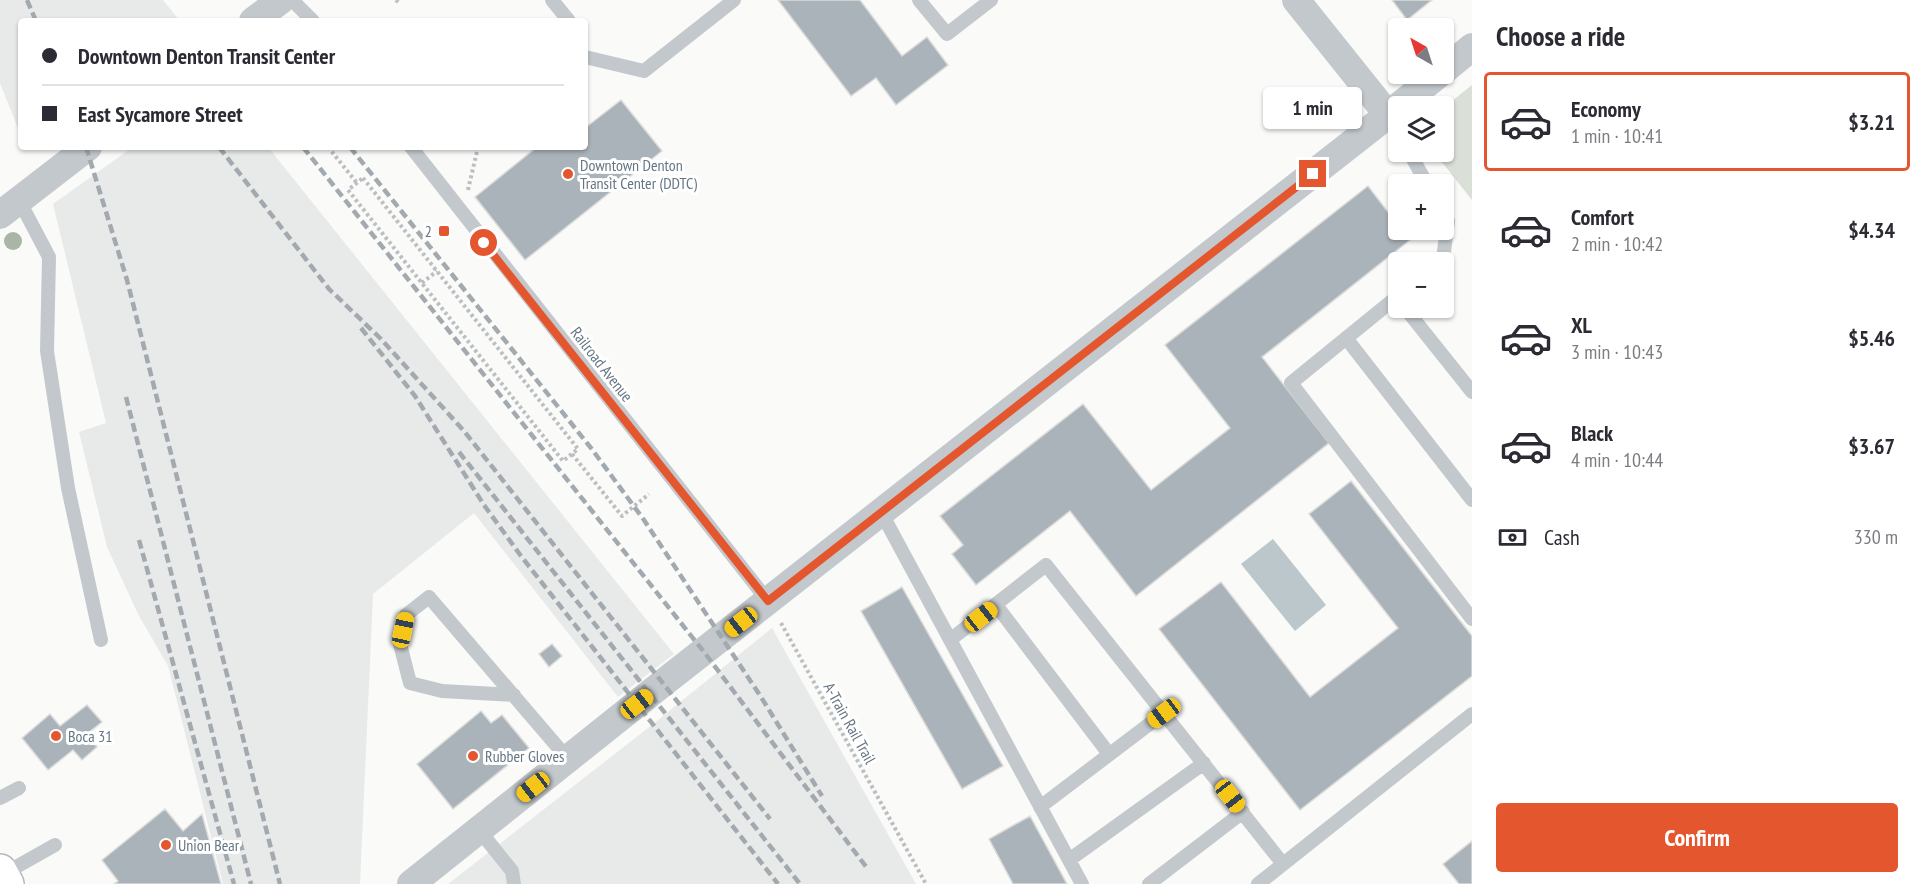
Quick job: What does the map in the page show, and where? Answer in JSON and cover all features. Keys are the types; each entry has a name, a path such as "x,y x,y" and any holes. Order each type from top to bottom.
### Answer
{"street":[{"path":"257,18 281,0"},
{"path":"1304,4 1388,105"},
{"path":"1454,61 1472,47"},
{"path":"1416,96 1429,84"},
{"path":"411,884 881,512 1388,121"},
{"path":"10,207 84,150"}],"lane":[{"path":"292,0 311,18"},
{"path":"552,0 567,18"},
{"path":"588,58 644,71 734,0"},
{"path":"919,0 947,34 991,0"},
{"name":"Railroad Avenue","path":"413,150 770,599"},
{"path":"10,207 49,257 46,351 68,488 101,640"},
{"path":"1388,308 1346,338 1291,383 1472,619"},
{"path":"1414,318 1472,392"},
{"path":"1346,338 1472,501"},
{"path":"881,512 1082,884"},
{"path":"950,640 1046,565 1283,864"},
{"path":"514,695 442,691 410,683 400,644 406,615 429,597 514,695 568,759"},
{"path":"996,605 1109,754"},
{"path":"1040,807 1164,713"},
{"path":"1258,884 1472,714"},
{"path":"1069,860 1204,763"},
{"path":"0,798 19,788"},
{"path":"1149,884 1243,812"},
{"path":"479,830 512,871 514,884"},
{"path":"3,877 56,846"}],"path":[{"path":"330,150 357,183"},
{"path":"468,191 477,150"},
{"path":"363,178 578,449 563,461 348,190 357,183 363,178"},
{"path":"422,283 437,271"},
{"path":"572,454 622,516 649,494"},
{"name":"A-Train Rail Trail","path":"770,599 781,624 926,884"}],"shaded area":[{"path":"0,0 163,0 178,18 18,18 18,128 0,83"},
{"path":"1472,85 1472,200 1454,177 1454,174 1451,174 1442,162 1454,162 1454,99"},
{"path":"129,150 270,150 674,654 618,697 474,513 373,594 360,884 223,884 168,666 138,614 107,547 79,432 106,423 53,204"},
{"path":"1273,539 1326,605 1295,631 1241,564"},
{"path":"772,628 916,884 448,884 648,728"}],"building":[{"path":"778,0 860,0 902,56 927,37 948,65 896,105 876,78 851,96"},
{"path":"1392,0 1432,0 1410,18 1406,18"},
{"name":"Downtown Denton Transit Center (DDTC)","path":"621,100 662,151 525,260 475,197 533,150 588,150 588,126"},
{"path":"1368,186 1388,212 1388,240 1410,240 1395,252 1388,252 1388,257 1262,357 1329,443 1136,596 1070,511 976,585 952,554 963,545 940,516 1083,404 1151,490 1230,428 1165,345"},
{"path":"1351,481 1472,636 1472,676 1300,810 1159,629 1221,582 1310,697 1398,628 1309,514"},
{"path":"902,587 1003,766 962,789 861,611"},
{"path":"552,644 562,656 549,667 539,654"},
{"name":"Boca 31","path":"87,705 102,722 87,734 97,747 82,760 73,750 48,770 22,738 50,714 60,726"},
{"name":"Rubber Gloves","path":"481,711 491,723 502,715 529,748 453,809 417,764"},
{"name":"Union Bear","path":"165,809 183,831 202,814 221,884 114,884 118,881 102,860"},
{"path":"1030,816 1067,884 1013,884 989,839"},
{"path":"1472,841 1472,884 1459,884 1443,864"}],"railway":[{"path":"27,0 35,18"},
{"path":"87,150 127,280 280,884"},
{"path":"221,150 329,289 380,338 464,431 770,819"},
{"path":"305,150 704,652 867,868"},
{"path":"352,150 591,448 644,520 761,697 822,796"},
{"path":"361,328 415,396 484,505 521,556 778,884"},
{"path":"126,397 251,884"},
{"path":"459,452 800,884"},
{"path":"139,540 234,884"}],"place":[{"name":"Downtown Denton Transit Center (DDTC)","path":"568,174"},
{"name":"2","path":"444,231"},
{"name":"Boca 31","path":"56,736"},
{"name":"Rubber Gloves","path":"473,756"},
{"name":"Union Bear","path":"166,845"}],"route":[{"path":"484,243 768,601 1313,174"}]}
